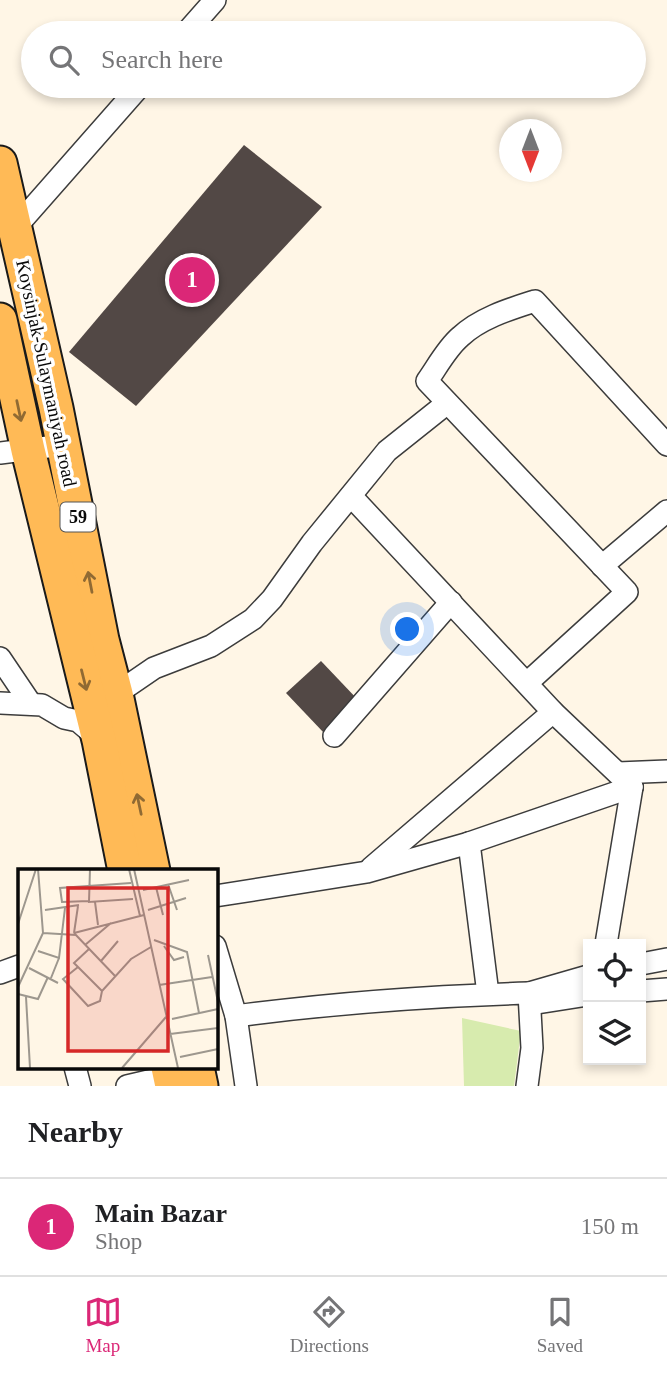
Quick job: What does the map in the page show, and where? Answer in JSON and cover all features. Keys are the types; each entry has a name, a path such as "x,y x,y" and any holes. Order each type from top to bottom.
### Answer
{"main road":[{"name":"Koysinjak-Sulaymaniyah road","path":"0,163 63,444 102,640 153,869"},
{"name":"59","path":"0,320 14,452 99,740 125,869"}],"street":[{"path":"197,21 215,0"},
{"path":"15,228 129,98"},
{"path":"527,683 627,592 427,381 459,337 478,324 535,301 667,445"},
{"path":"116,694 154,668 211,646 253,619 272,599 312,543 387,451 446,404"},
{"path":"14,452 63,444"},
{"path":"351,496 553,712 625,780"},
{"path":"602,566 667,511"},
{"path":"334,736 451,602"},
{"path":"0,658 31,704"},
{"path":"0,704 42,705 64,718 78,720 99,740"},
{"path":"367,872 553,712"},
{"path":"217,896 367,872 469,843 625,780 667,771"},
{"path":"607,939 625,780"},
{"path":"469,843 488,994"},
{"path":"217,953 236,1016 246,1086"},
{"path":"646,963 667,959"},
{"path":"0,973 18,966"},
{"path":"528,999 583,978"},
{"path":"646,991 667,989"},
{"path":"236,1016 301,1007 488,994 528,999 583,995"},
{"path":"527,1086 532,1048 528,999"},
{"path":"75,1068 80,1086"},
{"path":"127,1086 182,1076"}],"green space":[{"path":"462,1018 521,1031 514,1086 464,1086"}],"building":[{"path":"244,145 322,207 136,406 69,352"},
{"path":"321,661 359,701 324,733 286,693"}],"place":[{"name":"Main Bazar","path":"192,280"}]}
